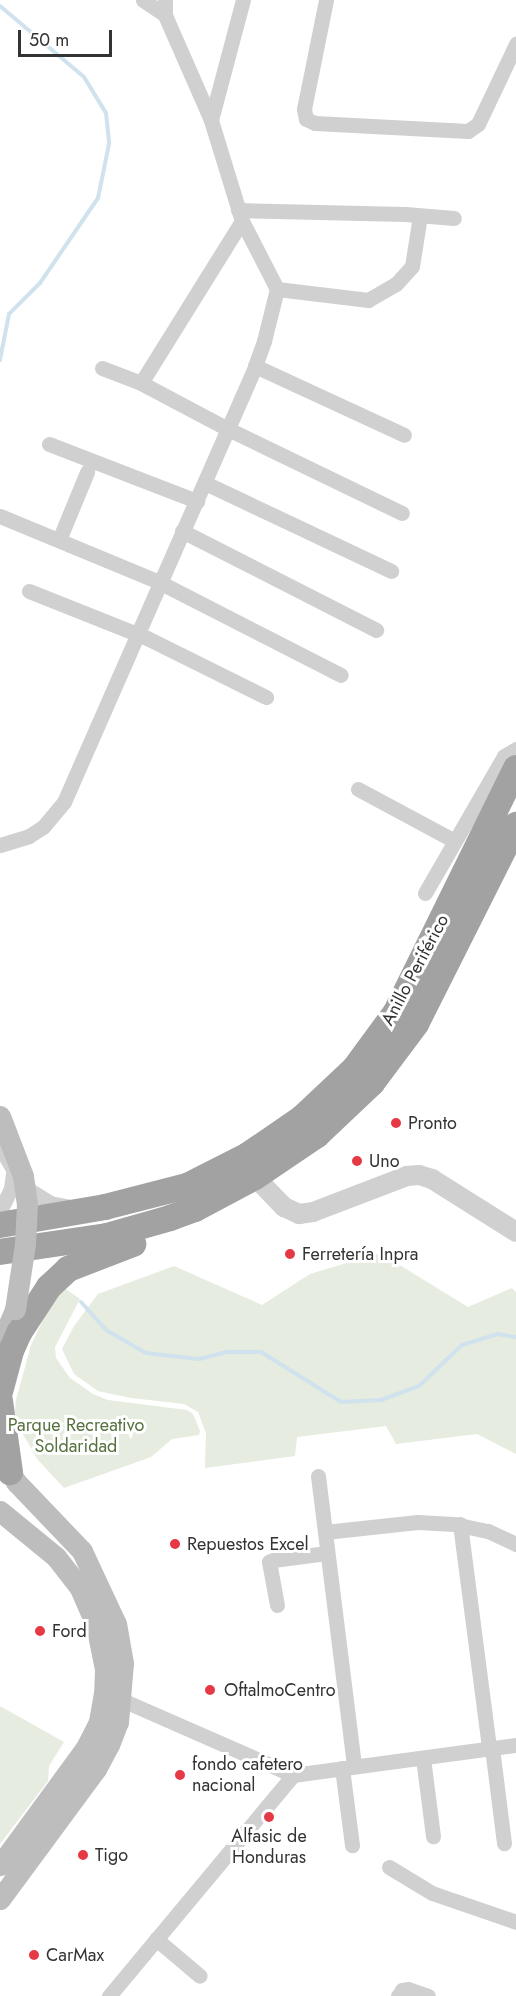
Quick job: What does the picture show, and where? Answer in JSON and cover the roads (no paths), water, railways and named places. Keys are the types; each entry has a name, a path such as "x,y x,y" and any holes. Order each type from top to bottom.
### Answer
{"highway":[{"name":"Anillo Periférico","path":"0,1225 85,1210 187,1186 248,1155 302,1118 355,1068 396,1012 516,768"},
{"name":"Anillo Periférico","path":"0,1252 107,1236 149,1226 195,1209 246,1182 316,1135 372,1083 416,1024 516,825"},
{"path":"0,1392 11,1351 19,1333 49,1287 68,1269 214,1212 246,1182"},
{"path":"0,1401 9,1469"}],"main road":[{"path":"0,1116 23,1176 27,1203 24,1254 15,1309 0,1345"},
{"path":"0,1502 9,1469"},
{"path":"0,1865 85,1749 113,1696 123,1663 117,1624 82,1551 9,1469"},
{"path":"0,1511 56,1557 80,1588 96,1625 118,1722 96,1769 0,1899"}],"street":[{"path":"0,845 29,836 43,827 64,802 255,366 277,290 240,216 211,120 165,8 143,0"},
{"path":"211,120 243,0"},
{"path":"326,0 304,109 306,119 315,123 468,131 478,124 516,44"},
{"path":"240,216 454,218"},
{"path":"141,383 240,216"},
{"path":"277,290 368,300 396,284 412,266 420,216"},
{"path":"255,366 404,435"},
{"path":"102,369 141,383 228,429 402,513"},
{"path":"49,444 197,501"},
{"path":"59,540 87,472"},
{"path":"205,483 391,571"},
{"path":"0,516 159,582 341,675"},
{"path":"182,531 376,630"},
{"path":"29,591 138,634 266,696"},
{"path":"425,893 453,840 504,756 516,750"},
{"path":"358,789 453,840"},
{"path":"499,859 516,836"},
{"path":"0,1147 13,1173 23,1185 42,1200 85,1210"},
{"path":"0,1211 11,1188 13,1173"},
{"path":"246,1182 299,1214 313,1212 407,1176 419,1175 432,1179 516,1232"},
{"path":"318,1476 348,1767 352,1845"},
{"path":"325,1532 417,1522 460,1524 494,1534 516,1544"},
{"path":"460,1524 504,1843"},
{"path":"277,1605 269,1562 327,1553"},
{"path":"113,1696 293,1775 516,1745"},
{"path":"423,1758 433,1836"},
{"path":"109,1996 293,1775"},
{"path":"389,1867 432,1893 516,1922"},
{"path":"156,1939 200,1976"},
{"path":"398,1996 402,1990 408,1989 428,1996"}],"waterway":[{"path":"0,6 84,77 106,113 109,144 98,198 40,283 9,314 0,360"},
{"path":"81,1302 106,1330 146,1353 199,1359 228,1352 261,1352 341,1402 381,1400 419,1386 462,1345 497,1334 516,1337"}],"place":[{"name":"Pronto","path":"396,1123"},
{"name":"Uno","path":"357,1161"},
{"name":"Ferretería Inpra","path":"290,1254"},
{"name":"Repuestos Excel","path":"175,1544"},
{"name":"Ford","path":"40,1631"},
{"name":"OftalmoCentro","path":"210,1690"},
{"name":"fondo cafetero nacional","path":"180,1775"},
{"name":"Alfasic de Honduras","path":"269,1817"},
{"name":"Tigo","path":"83,1855"},
{"name":"CarMax","path":"34,1955"}],"park label":[{"name":"Parque Recreativo Soldaridad","path":"76,1436"}]}
